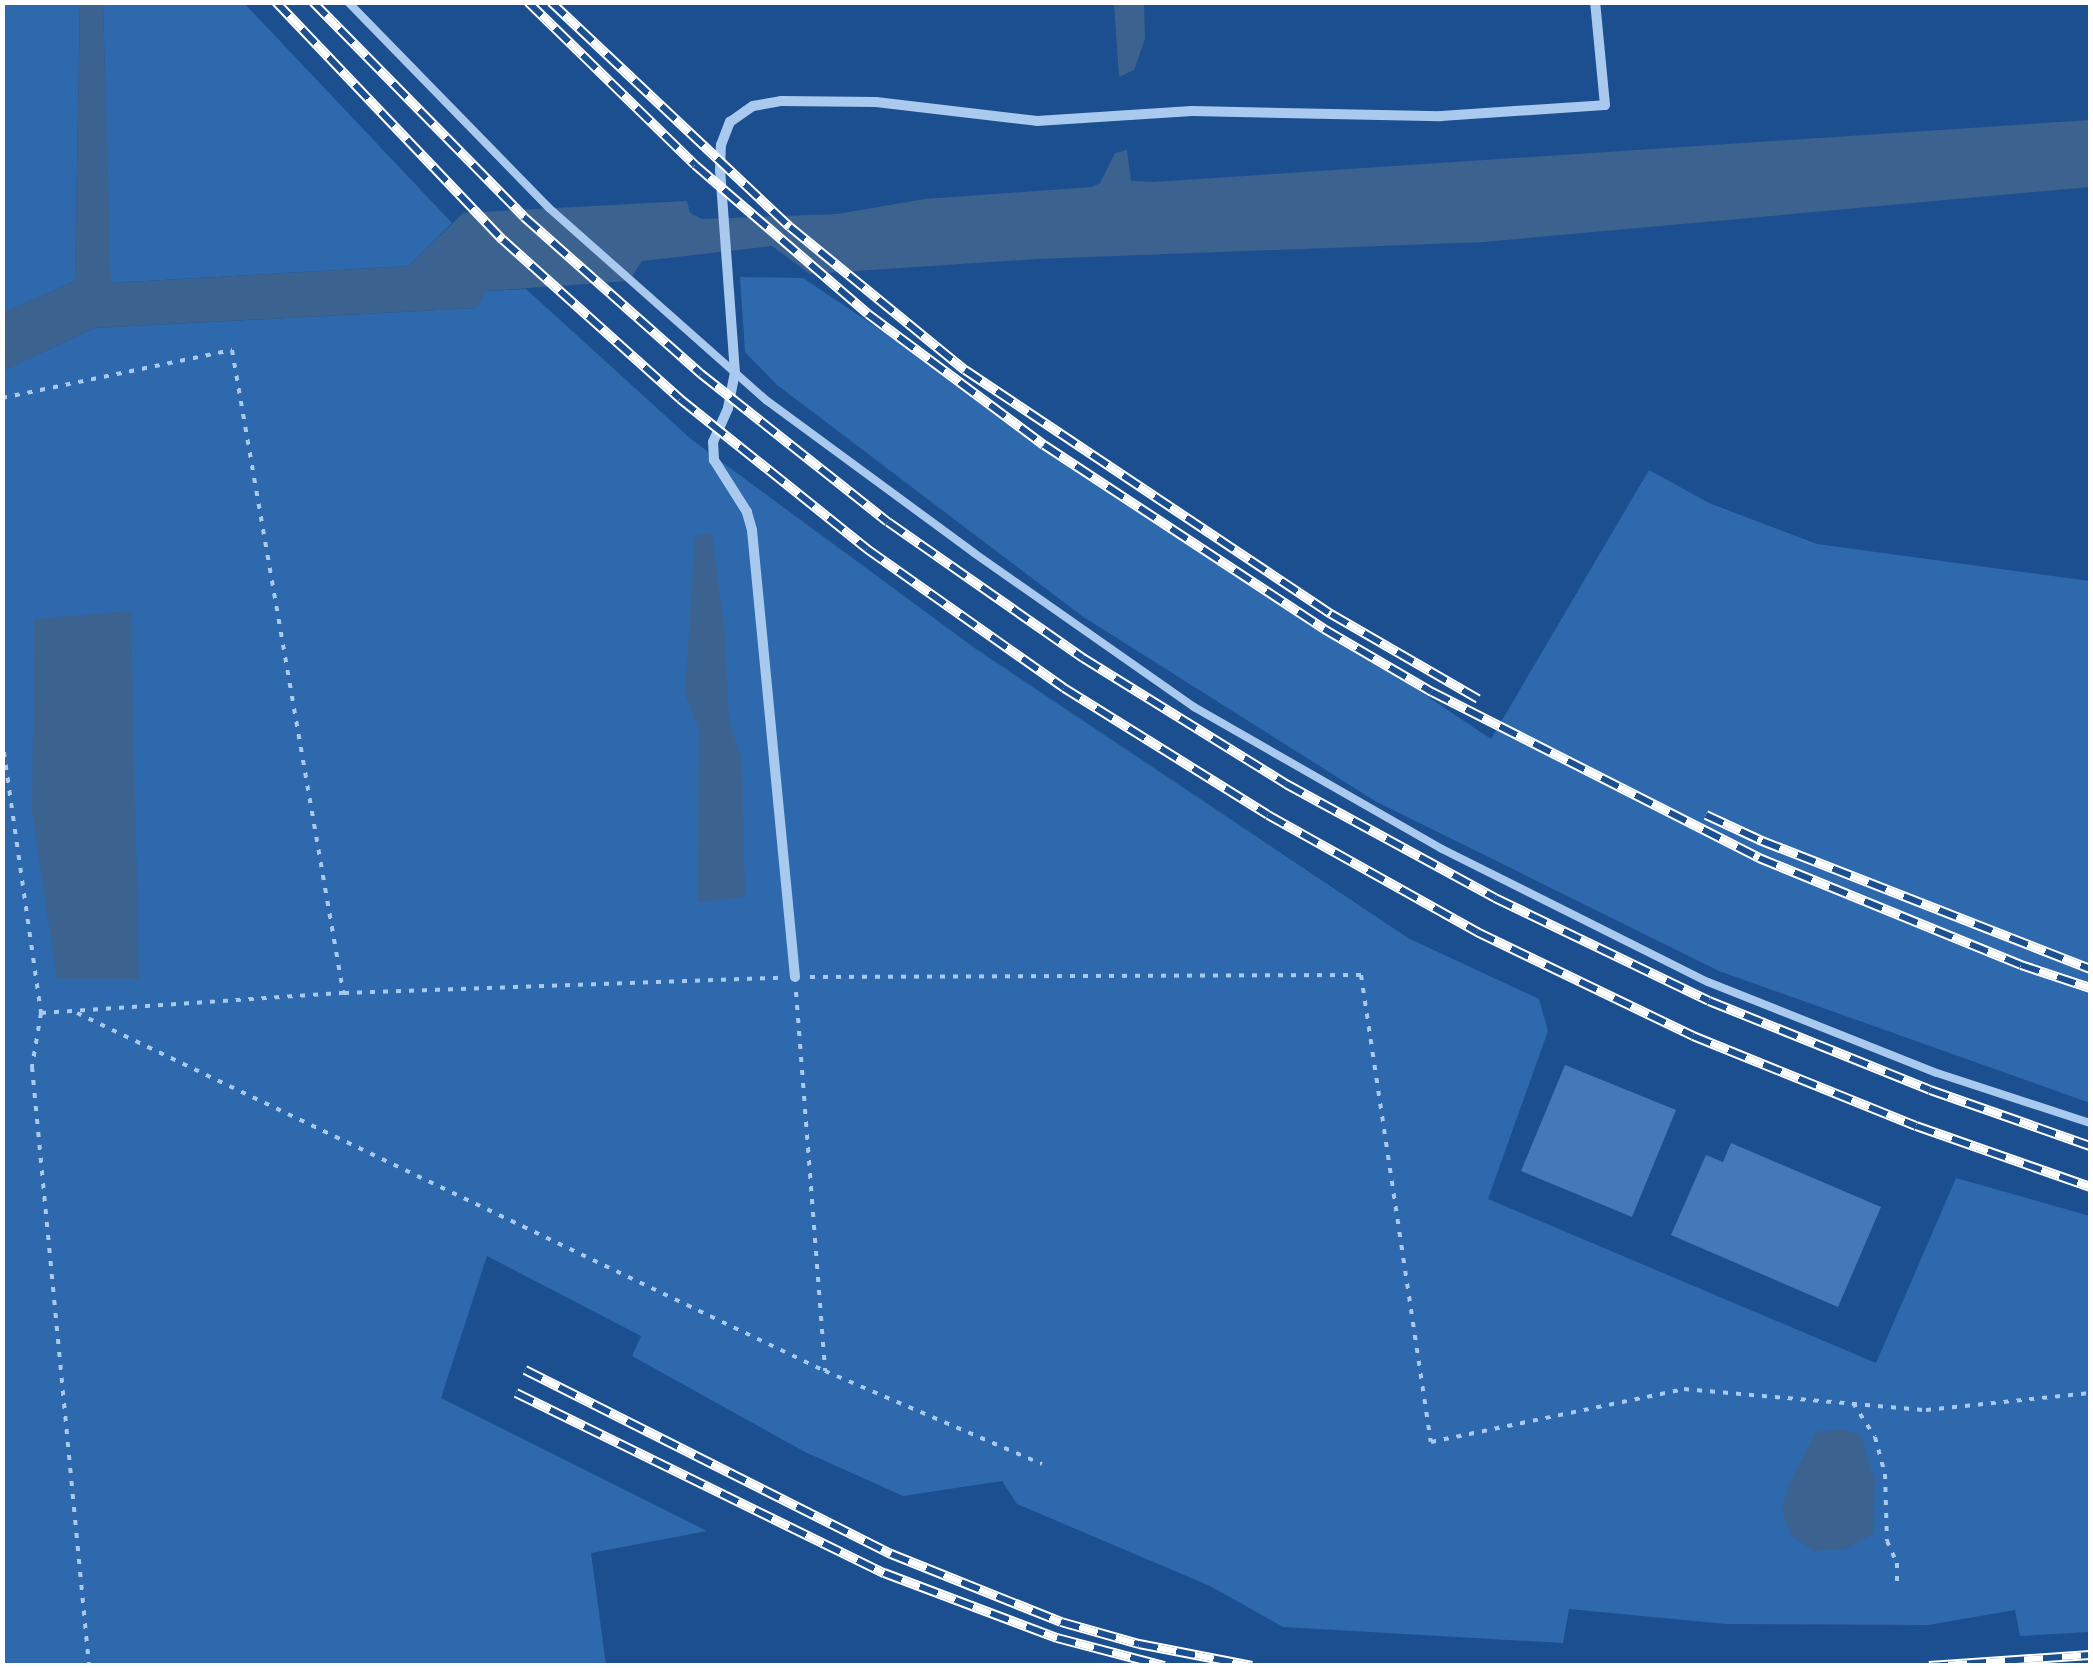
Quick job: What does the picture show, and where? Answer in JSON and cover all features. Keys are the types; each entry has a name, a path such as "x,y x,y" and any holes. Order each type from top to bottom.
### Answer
{"street":[{"path":"795,977 752,530 747,512 714,460 714,442 728,408 735,373 720,170 724,132 741,112 768,102 876,102 1037,121 1192,111 1441,116 1605,105 1595,2"}],"lane":[{"path":"348,2 548,208 735,373 974,554 1194,707 1442,849 1708,982 1937,1073 2090,1124"}],"path":[{"path":"2,398 232,350 344,993"},
{"path":"2,739 41,1013 32,1068 90,1666"},
{"path":"41,1013 344,993 795,977 1360,975 1432,1442 1684,1389 1926,1410 2090,1393"},
{"path":"795,977 824,1370"},
{"path":"73,1010 824,1370 1042,1464"},
{"path":"1853,1404 1874,1437 1885,1474 1888,1541 1897,1563 1898,1584"}],"shaded area":[{"path":"3,3 80,3 75,281 3,313"},
{"path":"80,3 103,3 111,283 409,266 463,213 687,201 690,213 702,219 837,214 925,199 1092,187 1100,183 1115,153 1127,150 1131,181 1153,182 2090,120 2090,187 1484,242 1037,259 810,274 772,246 642,261 629,281 487,291 477,308 95,328 3,371 2,313 75,281"},
{"path":"103,3 244,3 452,223 409,266 110,283"},
{"path":"1114,3 1144,3 1145,39 1134,70 1119,77"},
{"path":"740,277 803,278 1491,739 1649,470 1709,503 1817,544 2090,581 2090,1103 1719,971 1375,801 1082,616 777,385 745,352"},
{"path":"526,289 692,440 976,649 1408,938 1539,999 1548,1031 1488,1199 1876,1363 1956,1178 2090,1216 2090,1632 2020,1636 2015,1610 1928,1625 1726,1624 1569,1609 1563,1643 1283,1627 1210,1586 1017,1504 1002,1481 903,1496 805,1452 632,1356 641,1336 487,1256 441,1398 707,1531 591,1553 606,1665 3,1665 2,371 95,328 476,308 486,291"},
{"path":"712,533 725,636 729,722 742,760 745,897 697,903 699,730 685,694 695,536"},
{"path":"131,611 139,979 57,979 32,812 34,619"},
{"path":"1842,1429 1860,1434 1875,1481 1873,1534 1845,1549 1814,1551 1792,1536 1782,1510 1788,1486 1816,1432"}],"building":[{"path":"1565,1065 1676,1110 1632,1217 1521,1171"},
{"path":"1731,1143 1881,1207 1838,1307 1671,1235 1706,1155 1723,1162"}],"railway":[{"path":"276,2 503,240 680,399 867,549 1064,688 1268,815 1477,932 1693,1036 1916,1126 2090,1187"},
{"path":"313,2 524,217 701,374 888,522 1083,658 1286,784 1495,898 1709,1001 1930,1090 2090,1146"},
{"path":"528,2 695,165 868,314 1044,445 1324,629 1432,692 1759,858 2021,965 2090,988"},
{"path":"551,2 790,227 965,370 1331,614 1478,699"},
{"path":"1706,815 1762,841 2090,969"},
{"path":"525,1370 891,1554 1061,1622 1139,1644 1252,1666"},
{"path":"516,1393 884,1573 1057,1638 1164,1666"},
{"path":"1929,1666 2090,1655"}]}
